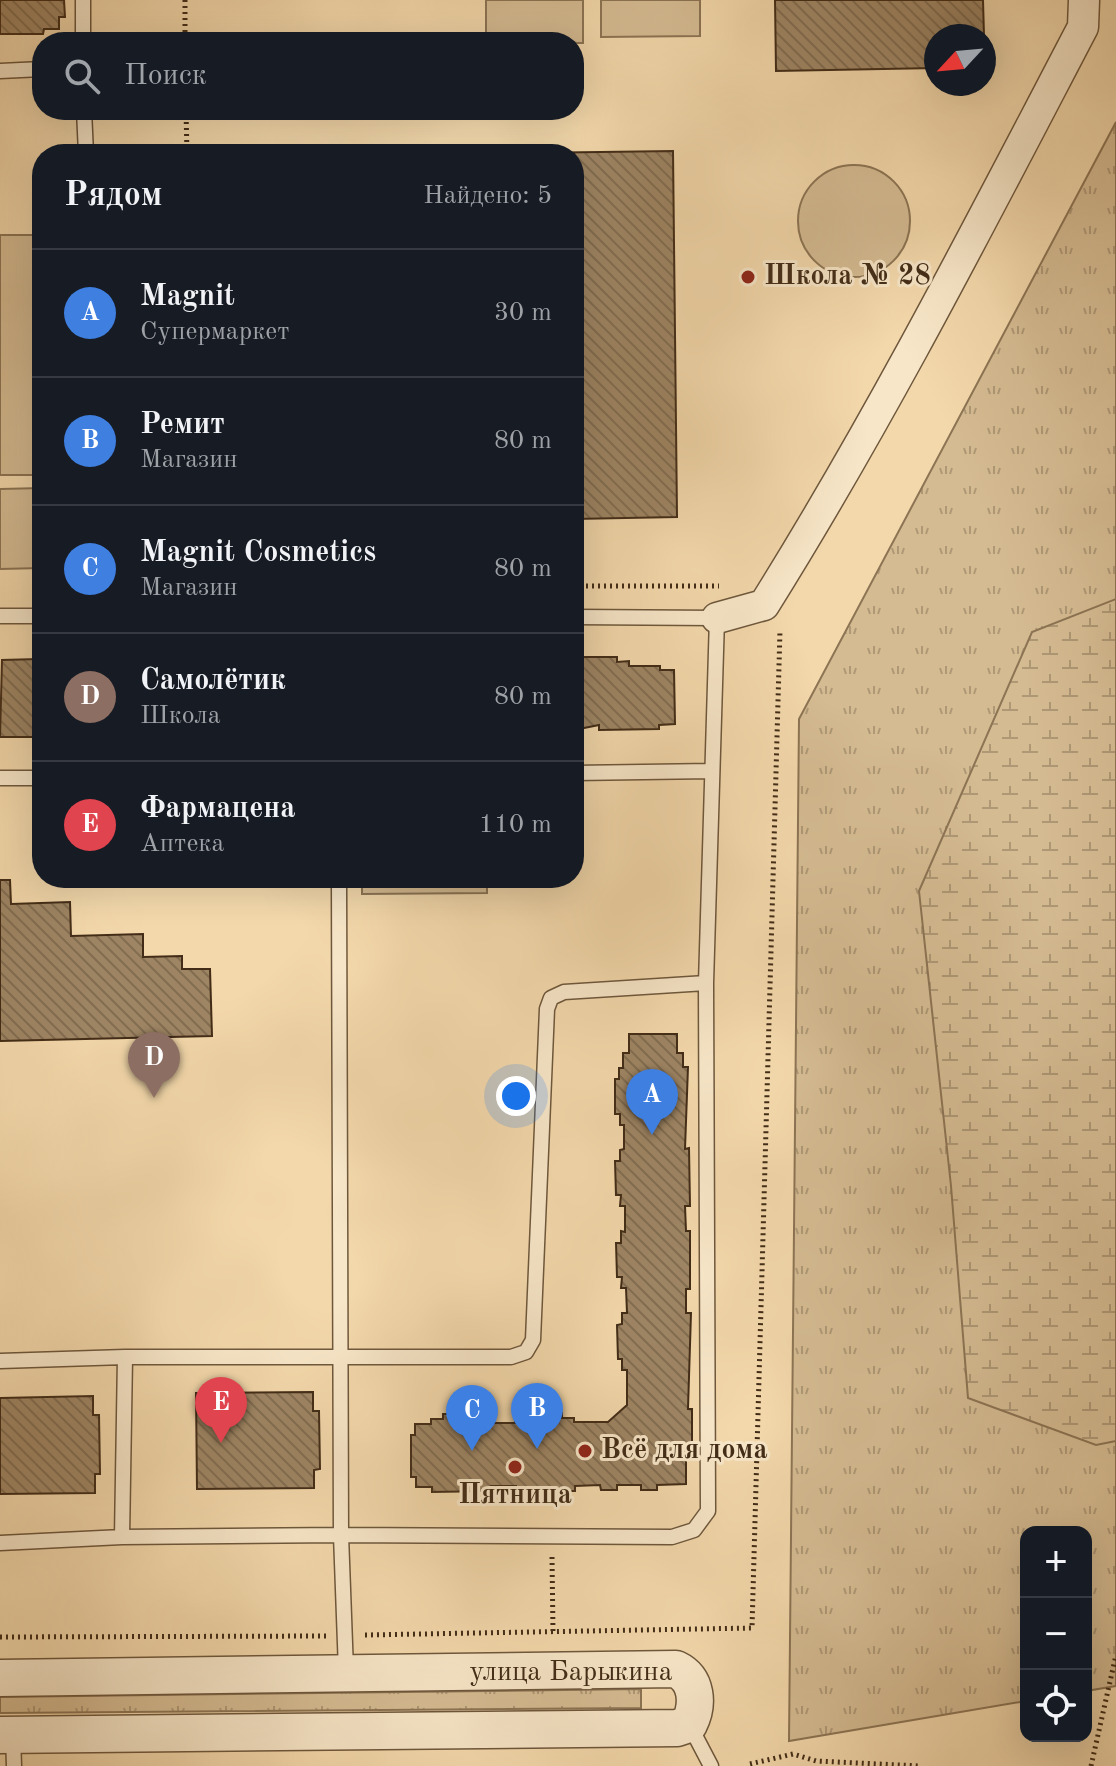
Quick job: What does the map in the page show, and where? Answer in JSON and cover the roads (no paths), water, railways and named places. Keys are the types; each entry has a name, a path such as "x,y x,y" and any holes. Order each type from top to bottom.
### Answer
{"street":[{"path":"717,618 764,605 797,553 894,388 1076,41 1083,27 1084,0"},
{"name":"улица Барыкина","path":"0,1678 676,1669 688,1674 693,1684 694,1713 689,1724 677,1728 9,1746"}],"lane":[{"path":"83,0 83,32"},
{"path":"0,71 32,69"},
{"path":"84,120 86,144"},
{"path":"0,616 32,616"},
{"path":"0,1543 122,1537 341,1535 672,1537 694,1530 708,1511 706,983 717,618 584,617"},
{"path":"584,773 712,771"},
{"path":"0,778 32,778"},
{"path":"339,888 341,1535 346,1673"},
{"path":"0,1361 125,1357 511,1357 526,1352 533,1340 547,1009 551,998 564,992 706,983"},
{"path":"122,1537 125,1357"},
{"path":"689,1724 711,1766"}],"place":[{"name":"Школа № 28","path":"748,277"},
{"name":"Самолётик","path":"154,1098"},
{"name":"Magnit","path":"652,1135"},
{"name":"Фармацена","path":"221,1443"},
{"name":"Ремит","path":"537,1449"},
{"name":"Magnit Cosmetics","path":"472,1451"},
{"name":"Всё для дома","path":"585,1451"},
{"name":"Пятница","path":"515,1467"}]}
